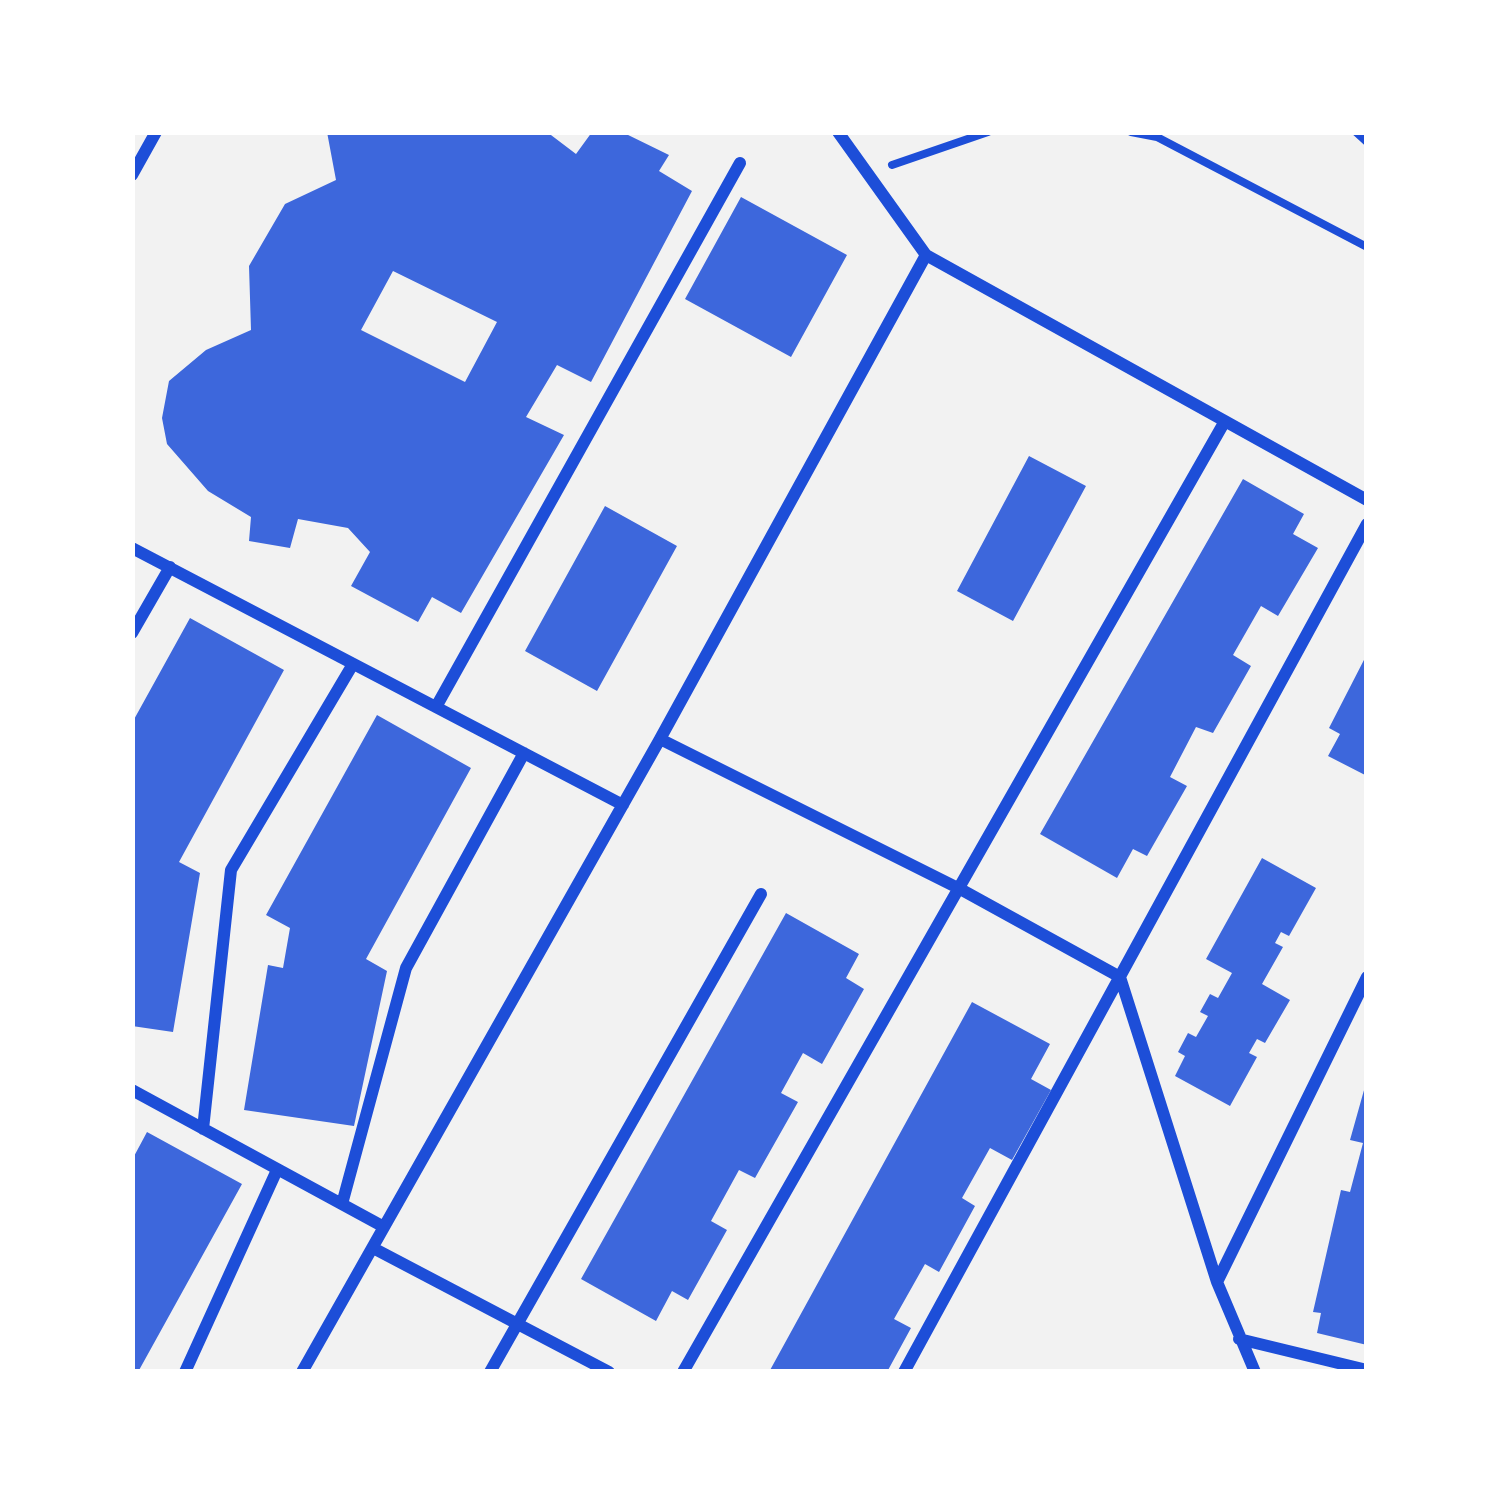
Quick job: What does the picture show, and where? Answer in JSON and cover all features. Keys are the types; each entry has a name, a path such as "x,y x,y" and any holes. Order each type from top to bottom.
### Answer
{"street":[{"path":"132,175 156,132"},
{"path":"838,132 926,255 1367,500"},
{"path":"436,707 740,163"},
{"path":"302,1372 660,739 926,255"},
{"path":"683,1372 962,890 1225,421"},
{"path":"904,1372 1367,524"},
{"path":"132,548 622,805"},
{"path":"132,633 170,567"},
{"path":"202,1129 231,870 353,664"},
{"path":"660,739 962,890 1120,976 1217,1282 1255,1372"},
{"path":"342,1204 406,968 524,753"},
{"path":"490,1372 761,894"},
{"path":"1217,1282 1367,977"},
{"path":"132,1090 384,1227"},
{"path":"185,1372 278,1170"},
{"path":"373,1247 609,1372"},
{"path":"1239,1339 1367,1370"}],"path":[{"path":"868,174 988,132"},
{"path":"1131,132 1157,136 1367,247"},
{"path":"1157,136 1167,132"},
{"path":"1356,132 1367,142"}],"building":[{"path":"327,132 547,132 576,154 592,132 622,132 669,155 659,171 692,191 591,382 557,365 526,417 564,435 461,613 432,597 418,622 351,586 370,552 348,528 298,519 290,548 249,541 251,517 208,491 167,444 162,418 169,381 206,350 251,330 249,266 285,204 336,180","holes":["393,271 497,322 465,382 361,330"]},
{"path":"741,197 847,255 791,357 685,299"},
{"path":"1029,456 1086,486 1013,621 957,591"},
{"path":"1243,479 1304,514 1293,534 1318,548 1278,616 1261,606 1233,655 1251,666 1213,733 1196,727 1170,777 1187,786 1147,856 1133,849 1117,878 1040,834"},
{"path":"605,506 677,546 597,691 525,651"},
{"path":"190,618 284,670 179,862 200,873 173,1032 132,1026 132,723"},
{"path":"1367,654 1367,776 1328,756 1340,734 1329,728"},
{"path":"377,715 471,768 366,959 387,971 354,1126 244,1110 268,965 283,968 290,928 266,915"},
{"path":"1262,858 1316,888 1289,936 1281,932 1275,943 1283,947 1262,984 1290,1000 1265,1043 1257,1039 1249,1053 1257,1057 1230,1106 1175,1076 1185,1056 1178,1052 1188,1033 1196,1037 1208,1016 1200,1012 1210,994 1218,998 1232,973 1206,959"},
{"path":"786,913 859,954 846,978 864,989 822,1064 803,1053 781,1093 798,1102 755,1178 739,1170 711,1221 727,1230 688,1300 672,1291 656,1321 581,1279"},
{"path":"972,1002 1050,1044 1031,1079 1051,1090 1012,1160 990,1148 962,1198 975,1206 939,1272 925,1264 894,1319 911,1328 887,1372 769,1372"},
{"path":"1366,1083 1367,1345 1317,1333 1321,1313 1313,1312 1341,1190 1350,1192 1363,1143 1350,1140"},
{"path":"147,1132 242,1184 138,1372 132,1372 132,1160"}]}
